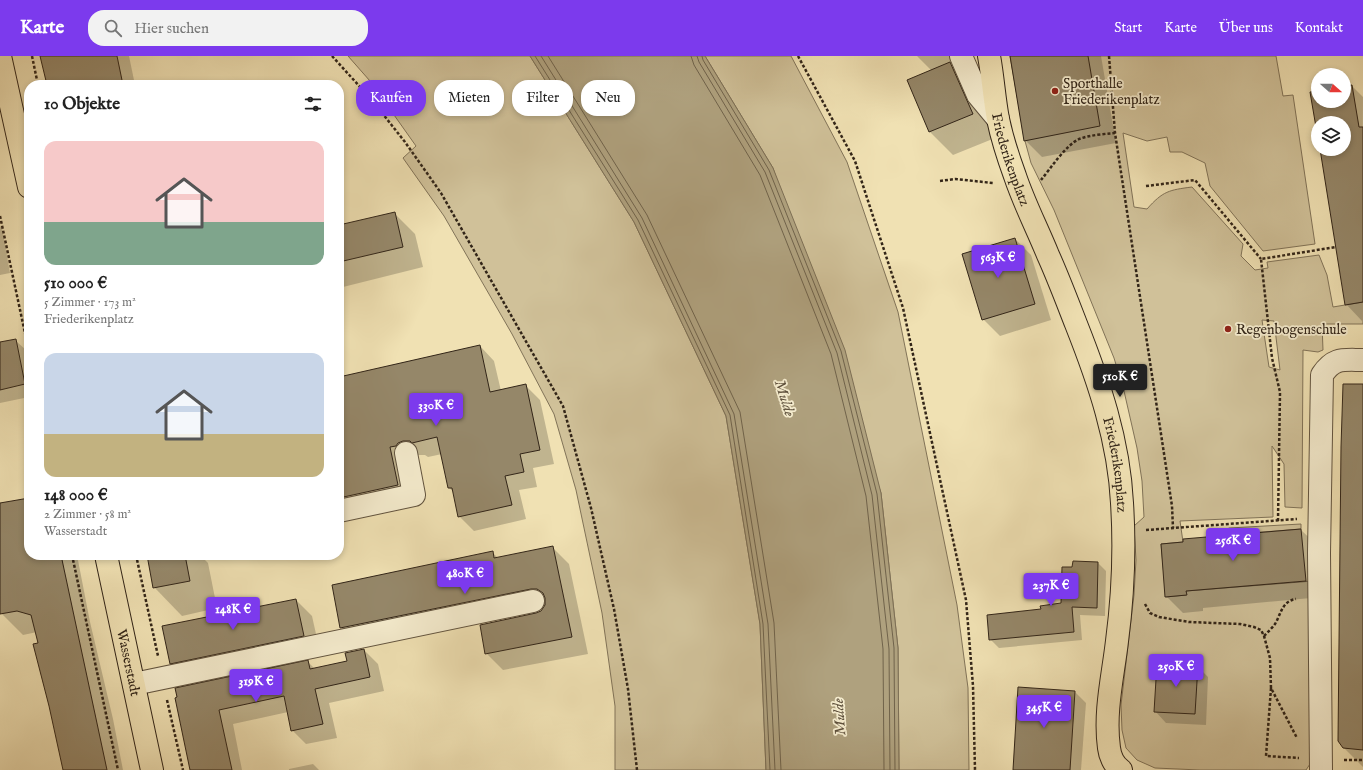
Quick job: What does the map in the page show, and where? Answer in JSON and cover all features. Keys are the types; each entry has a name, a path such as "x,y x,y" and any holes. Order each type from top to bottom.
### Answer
{"main road":[{"path":"0,56 24,157"},
{"name":"Friederikenplatz","path":"989,56 1003,141 1020,189 1057,276 1097,378 1113,438 1119,471 1124,530 1122,581 1120,618 1107,726 1109,751 1118,769"},
{"name":"Wasserstadt","path":"107,560 152,770"}],"street":[{"path":"961,56 978,95 998,118"},
{"path":"1321,765 1319,553 1322,375 1328,365 1340,360 1363,360"},
{"path":"344,510 414,495 406,453"},
{"path":"134,684 533,601"}],"path":[{"path":"32,56 37,80"},
{"path":"332,56 371,99 406,142 441,193 563,406 591,508 614,609 628,689 637,770"},
{"path":"798,56 855,161 903,308 966,600 973,686 975,770"},
{"path":"1108,56 1116,133 1171,498 1173,528"},
{"path":"940,181 955,179 976,180 1020,189 1034,187 1052,168 1063,152 1078,139 1101,134 1116,133"},
{"path":"1146,186 1196,180 1261,259 1272,358 1280,392 1278,521"},
{"path":"0,216 24,329"},
{"path":"1261,259 1336,247"},
{"path":"1142,530 1301,519"},
{"path":"73,560 118,770"},
{"path":"1264,636 1274,624 1283,606 1288,601 1294,599 1319,599"},
{"path":"1145,601 1150,613 1159,617 1189,622 1240,624 1261,630 1270,658 1271,688 1266,756 1321,765"},
{"path":"1271,688 1298,740"}],"shaded area":[{"path":"348,56 530,56 545,80 512,80 512,116 568,116 634,222 726,416 760,624 766,770 615,770 615,706 602,613 576,490 554,414 512,334 444,216 403,158 416,146 395,116 426,116 426,80 369,80"},
{"path":"705,56 791,56 847,162 898,312 957,605 968,688 969,770 899,770 898,648 881,493 773,168"},
{"path":"1010,56 1276,56 1283,96 1293,95 1315,244 1263,251 1210,186 1205,163 1182,152 1170,152 1167,137 1147,141 1123,133 1134,207 1147,209 1158,198 1167,192 1192,187 1243,244 1241,256 1255,270 1268,268 1267,262 1319,255 1327,275 1333,307 1363,302 1363,324 1322,324 1323,350 1318,352 1303,350 1302,508 1285,507 1284,464 1272,446 1273,517 1180,521 1183,542 1161,544 1166,597 1186,595 1186,591 1313,581 1312,761 1306,770 1200,770 1155,768 1137,760 1126,748 1122,730 1121,705 1134,595 1136,560 1134,526 1144,517 1142,481 1137,448 1124,391 1114,358 1054,210 1031,163 1025,141","holes":["1262,320 1274,321 1280,370 1269,367"]},
{"path":"1301,524 1301,529 1225,535 1226,530 1229,528"}],"water":[{"name":"Mulde","path":"530,56 705,56 773,168 845,350 881,493 898,648 899,770 766,770 760,624 726,416 634,222 568,116 573,116 573,80 545,80"}],"building":[{"path":"40,56 117,56 122,80 46,80"},
{"name":"Sporthalle Friederikenplatz","path":"1010,56 1088,56 1100,126 1024,141"},
{"path":"950,62 973,114 929,132 907,80"},
{"name":"Regenbogenschule","path":"1351,85 1359,127 1363,127 1363,302 1345,305 1321,156 1351,156 1351,116 1314,116 1313,108 1351,108"},
{"path":"395,212 403,247 344,261 344,224"},
{"path":"1015,238 1035,304 982,320 962,254"},
{"path":"16,339 24,384 0,390 0,342"},
{"path":"480,345 490,392 526,384 540,450 520,454 524,472 505,476 512,505 458,517 452,488 448,488 437,437 412,443 410,441 403,441 398,443 396,446 390,447 398,485 344,497 344,376"},
{"path":"1343,384 1363,384 1363,750 1343,748 1338,741"},
{"path":"24,499 24,560 62,560 107,770 63,770 49,706 33,644 38,643 31,615 17,611 0,614 0,503"},
{"path":"1301,529 1306,581 1186,591 1187,595 1165,597 1161,544 1183,542 1183,539"},
{"path":"553,546 572,637 485,654 480,625 541,611 545,605 545,598 543,593 537,589 340,628 332,585 493,551 494,558"},
{"path":"148,560 186,560 190,581 153,588"},
{"path":"1073,561 1098,562 1097,608 1072,607 1074,632 989,640 987,615 1041,609 1040,606 1061,603 1062,567 1072,567"},
{"path":"296,599 304,636 170,664 162,626"},
{"path":"364,649 370,677 315,689 323,724 291,731 284,696 219,710 232,770 190,770 175,698 177,697 175,688 308,660 310,669 347,661 345,653"},
{"path":"1157,663 1198,665 1195,714 1154,712"},
{"path":"1018,687 1075,691 1070,770 1013,770"}],"place":[{"name":"Sporthalle Friederikenplatz","path":"1055,91"},
{"name":"Regenbogenschule","path":"1228,329"}]}
